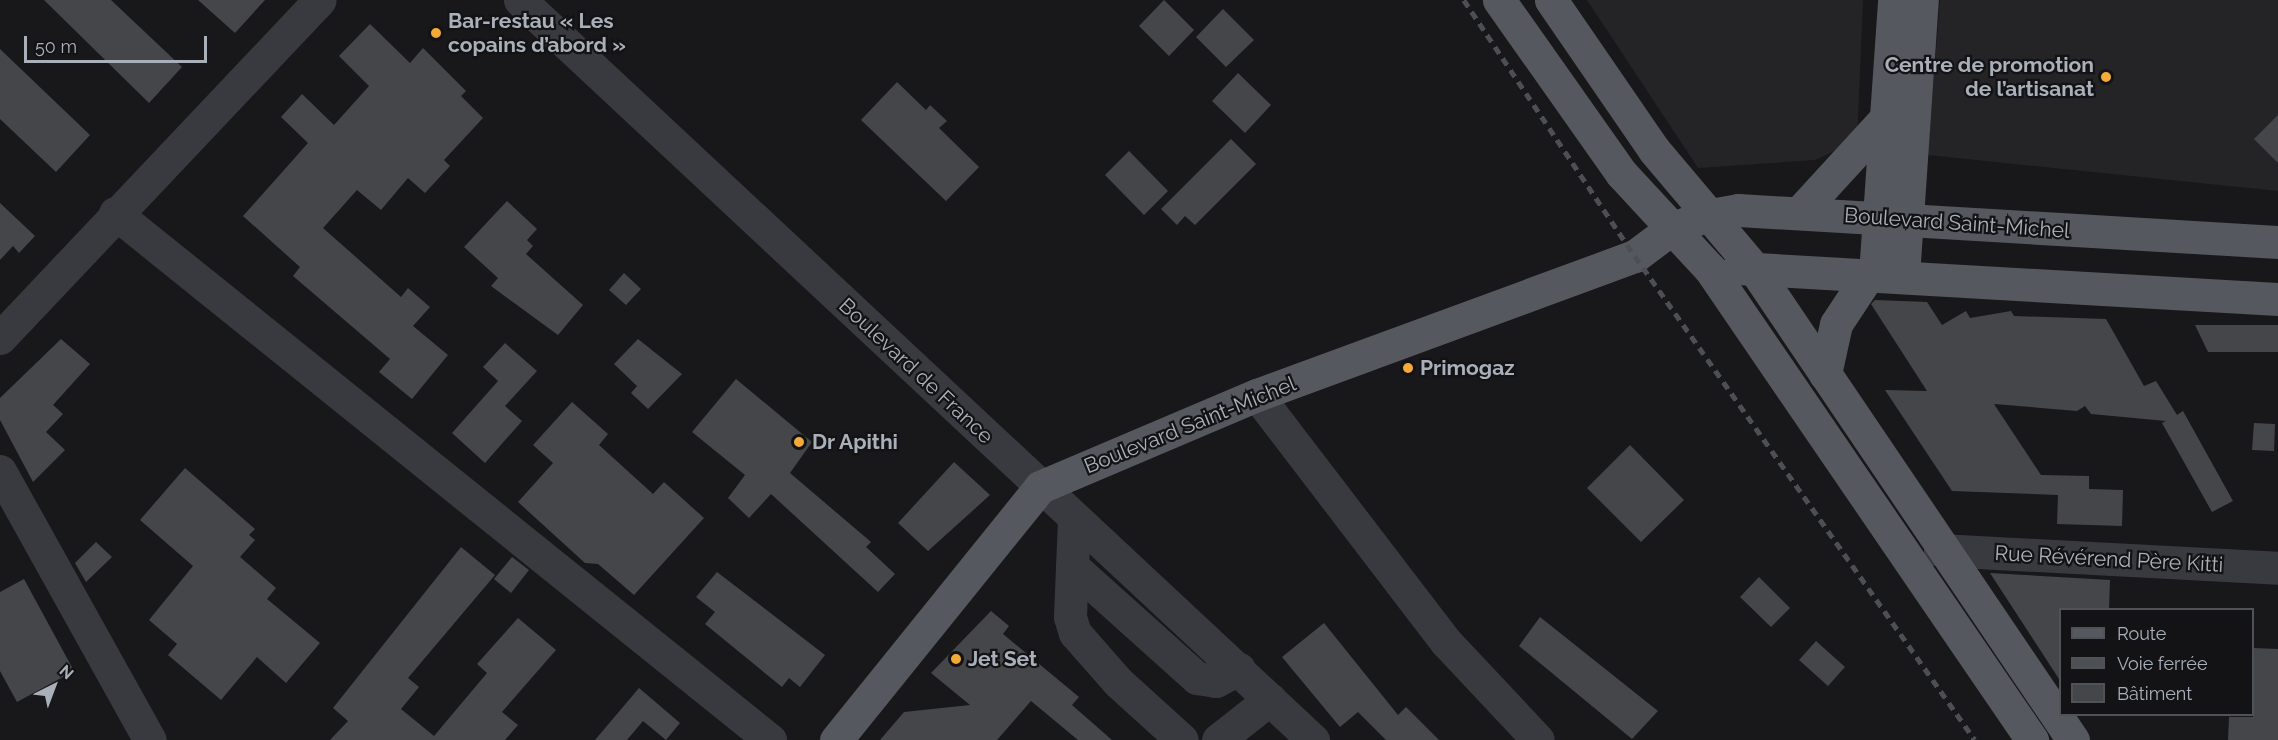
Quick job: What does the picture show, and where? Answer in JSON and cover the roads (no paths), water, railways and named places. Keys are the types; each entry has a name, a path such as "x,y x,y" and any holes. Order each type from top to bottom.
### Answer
{"main road":[{"path":"1499,0 1621,173 1710,269 2032,740"},
{"path":"1551,0 1706,216 1753,267 1940,550 2073,740"},
{"path":"1892,219 1885,119 1894,0"},
{"path":"1825,374 1836,324 1882,275 1892,219 1922,0"},
{"path":"1799,213 1885,119"},
{"name":"Boulevard Saint-Michel","path":"836,740 1040,487 1257,395 1646,249 1671,229 1706,216 1738,210 2278,242"},
{"path":"1646,249 1710,269 1753,267 2278,299"}],"street":[{"path":"0,339 115,213 320,0"},
{"name":"Boulevard de France","path":"520,0 1074,520 1239,669 1313,740"},
{"path":"115,213 770,740"},
{"path":"1257,395 1446,642 1538,740"},
{"path":"0,471 150,740"},
{"path":"1074,520 1070,617 1076,633 1118,682 1182,740"},
{"name":"Rue Révérend Père Kitti","path":"1940,550 2278,568"},
{"path":"1072,566 1197,678 1216,681 1239,669"},
{"path":"1218,740 1270,699"}],"railway":[{"path":"1464,0 1635,256 1975,740"}],"place":[{"name":"Bar-restau « Les copains d’abord »","path":"436,33"},
{"name":"Centre de promotion de l’artisanat","path":"2106,77"},
{"name":"Primogaz","path":"1408,368"},
{"name":"Dr Apithi","path":"799,442"},
{"name":"Jet Set","path":"956,659"}]}
